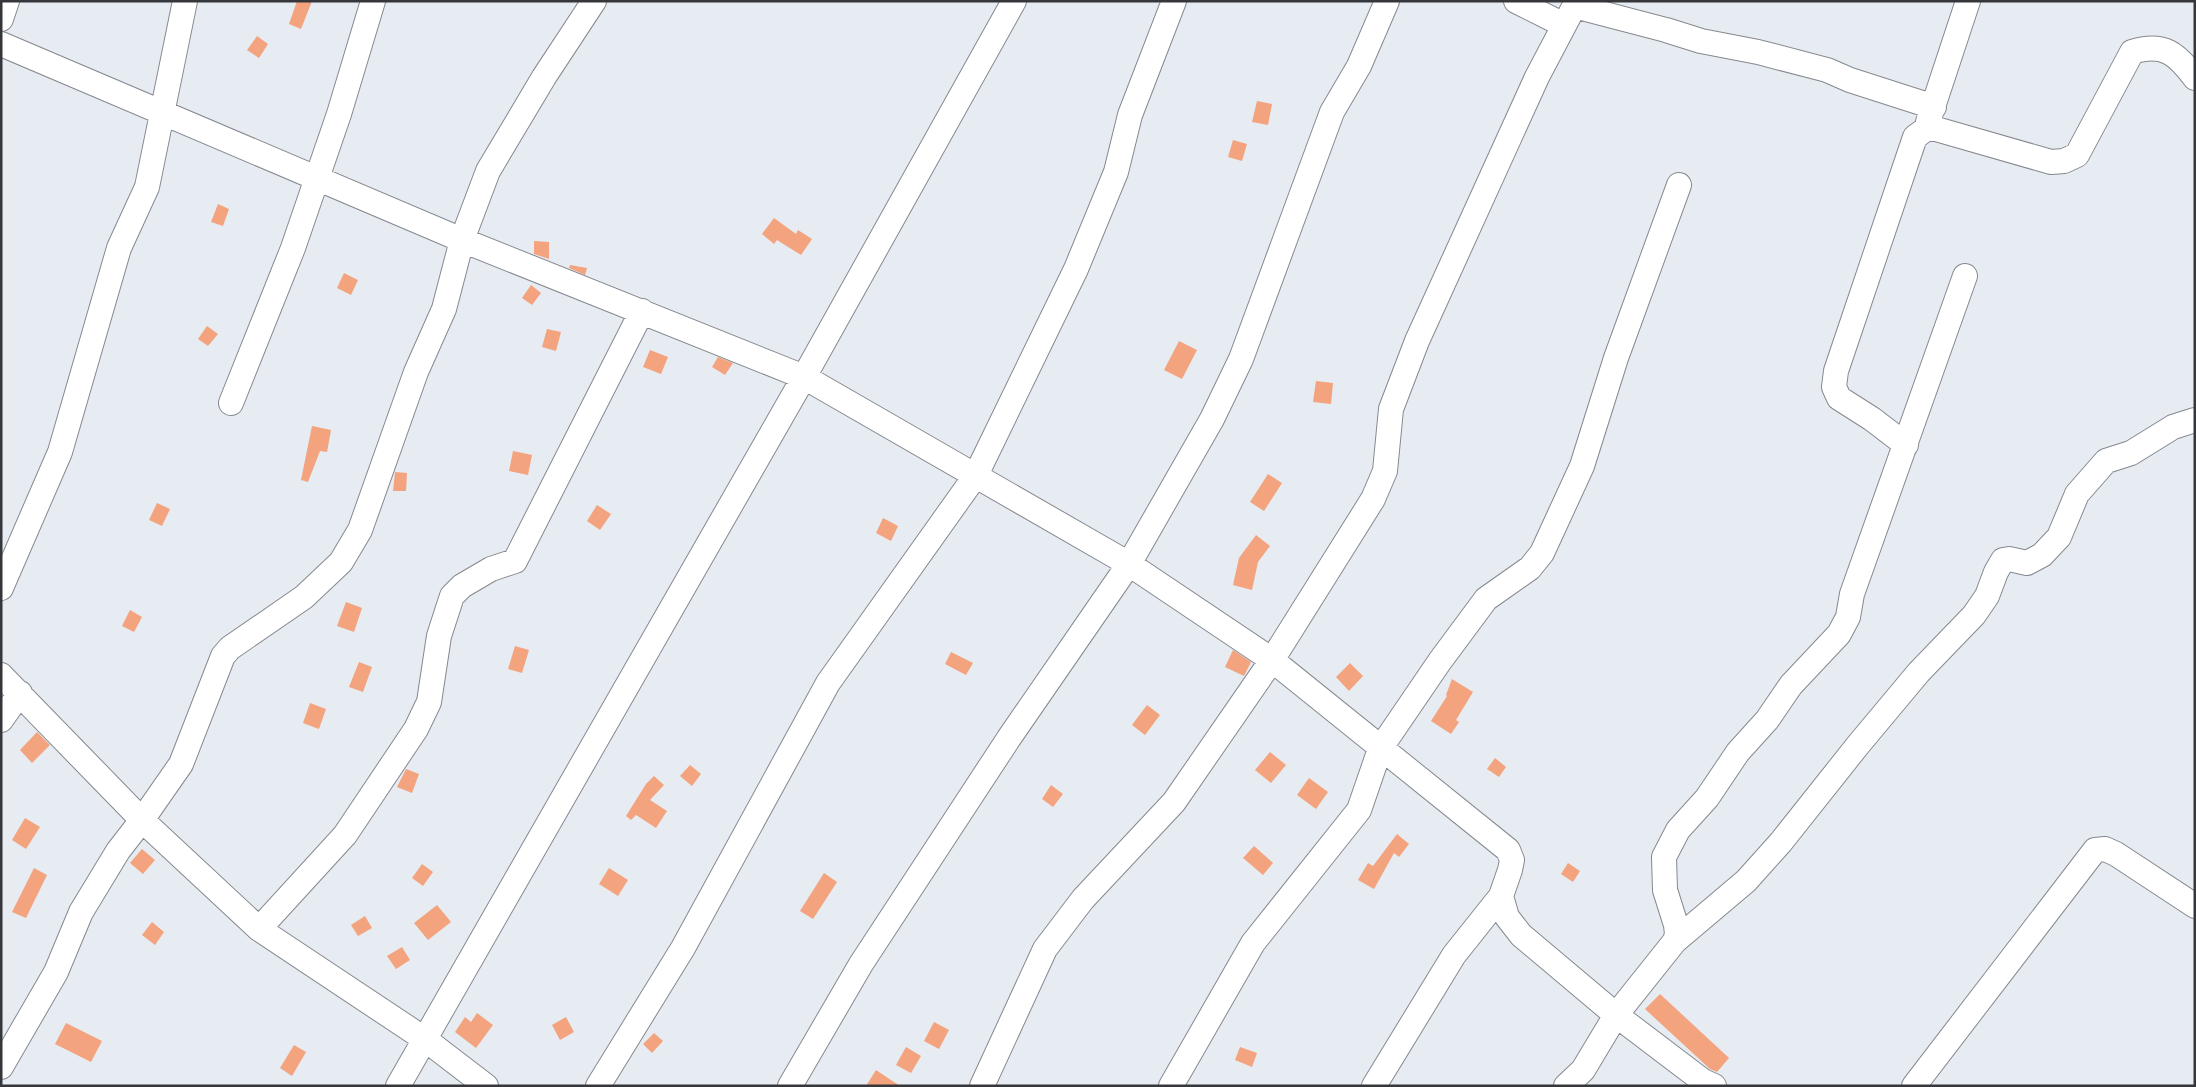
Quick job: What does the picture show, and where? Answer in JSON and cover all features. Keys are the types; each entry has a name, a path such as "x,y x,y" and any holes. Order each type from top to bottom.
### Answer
{"street":[{"path":"1,19 7,1"},
{"path":"1,588 60,452 119,248 147,186 164,112 185,1"},
{"path":"231,403 293,248 339,114 373,1"},
{"path":"1,1067 56,972 81,912 118,851 181,764 223,656 230,648 304,597 341,562 360,530 416,372 444,309 462,240 488,171 544,76 594,1"},
{"path":"398,1086 804,377 1014,1"},
{"path":"598,1086 683,948 828,683 976,475 1076,269 1116,172 1130,115 1174,1"},
{"path":"790,1086 861,964 1009,738 1129,564 1212,419 1241,359 1332,112 1359,66 1387,1"},
{"path":"1516,1 1666,30 1701,41 1758,52 1827,70 1850,80 1934,107"},
{"path":"1926,129 1968,1"},
{"path":"982,1086 1045,949 1083,898 1174,802 1272,660 1373,499 1385,471 1391,409 1417,341 1537,77 1571,11"},
{"path":"1,44 462,240 804,377 1129,564 1272,660 1380,749 1508,850 1512,860 1501,896 1454,955 1374,1086"},
{"path":"1906,445 1840,398 1834,387 1836,371 1915,136 1926,129 1936,129 2051,162 2064,161 2076,155 2132,52 2156,48 2167,52 2180,58 2195,78"},
{"path":"1171,1086 1253,943 1359,810 1380,749 1440,661 1486,599 1530,568 1542,553 1582,466 1616,358 1679,185"},
{"path":"1675,941 1677,934 1676,926 1665,890 1664,858 1678,830 1707,798 1738,752 1767,720 1791,685 1839,634 1848,617 1852,594 1965,276"},
{"path":"259,929 345,835 416,729 429,702 439,636 452,596 462,586 491,568 515,561 642,311"},
{"path":"1566,1086 1584,1070 1616,1015 1675,941 1746,881 1781,842 1919,672 1974,615 1987,596 1996,572 2003,560 2009,559 2027,563 2042,555 2058,537 2077,494 2106,461 2131,453 2173,427 2195,420"},
{"path":"1,675 142,820 259,929 426,1040 486,1086"},
{"path":"1,720 20,693"},
{"path":"1914,1086 2095,850 2105,849 2116,854 2195,906"},
{"path":"1501,896 1507,917 1521,935 1616,1015 1703,1081 1714,1086"}],"building":[{"path":"297,1 312,1 301,29 289,24"},
{"path":"257,36 268,44 259,58 247,50"},
{"path":"1257,101 1272,104 1268,125 1252,122"},
{"path":"1233,140 1247,144 1242,161 1228,157"},
{"path":"218,204 229,209 223,226 211,222"},
{"path":"774,218 796,234 798,230 812,239 801,255 777,240 774,244 762,234"},
{"path":"534,241 549,242 549,259 534,254"},
{"path":"570,265 587,268 585,275 569,268"},
{"path":"344,273 358,280 351,295 337,288"},
{"path":"531,285 541,293 532,305 522,298"},
{"path":"207,326 218,334 208,346 198,339"},
{"path":"547,329 561,332 556,351 542,347"},
{"path":"1179,341 1197,350 1182,379 1164,370"},
{"path":"650,350 668,357 661,374 643,367"},
{"path":"718,357 733,363 725,375 712,367"},
{"path":"1316,381 1333,383 1331,404 1313,402"},
{"path":"312,426 331,430 327,452 320,451 308,482 301,480"},
{"path":"513,451 532,455 528,475 509,471"},
{"path":"395,472 407,473 406,491 393,491"},
{"path":"1268,474 1282,483 1264,511 1250,502"},
{"path":"157,503 170,509 162,526 149,520"},
{"path":"597,505 611,514 600,530 587,521"},
{"path":"883,518 898,526 891,541 876,533"},
{"path":"1256,535 1270,546 1258,562 1252,590 1233,585 1239,558"},
{"path":"346,602 362,608 354,632 337,626"},
{"path":"130,610 142,617 134,632 122,626"},
{"path":"515,646 529,650 522,673 508,669"},
{"path":"1233,650 1251,662 1244,676 1225,667"},
{"path":"951,652 973,663 966,675 945,664"},
{"path":"359,662 372,667 363,692 349,687"},
{"path":"1350,663 1363,676 1349,691 1336,677"},
{"path":"1452,679 1473,692 1456,720 1459,722 1451,734 1431,721 1447,696"},
{"path":"310,703 326,709 319,729 303,723"},
{"path":"1147,705 1160,715 1145,735 1132,725"},
{"path":"37,732 50,745 32,763 20,750"},
{"path":"1270,752 1286,765 1271,783 1255,770"},
{"path":"1495,758 1506,767 1499,777 1487,769"},
{"path":"690,765 701,774 692,786 680,776"},
{"path":"406,769 419,774 412,793 397,787"},
{"path":"654,776 664,785 650,800 667,811 656,828 636,815 631,820 626,816 646,784"},
{"path":"1309,778 1328,792 1316,809 1297,795"},
{"path":"1051,785 1063,794 1053,807 1042,799"},
{"path":"25,818 40,827 26,849 12,840"},
{"path":"1397,834 1409,844 1399,857 1394,853 1374,889 1358,880 1368,863 1373,866"},
{"path":"1254,846 1273,863 1263,875 1243,858"},
{"path":"142,849 155,860 143,874 130,863"},
{"path":"1568,863 1580,871 1573,882 1561,874"},
{"path":"422,864 433,872 423,886 412,878"},
{"path":"34,868 47,875 26,918 12,912"},
{"path":"609,868 628,880 618,896 599,884"},
{"path":"824,873 837,882 813,919 800,911"},
{"path":"437,905 451,922 428,940 414,923"},
{"path":"365,916 372,928 358,936 351,925"},
{"path":"152,922 164,932 155,945 142,935"},
{"path":"402,947 410,960 396,969 387,956"},
{"path":"1660,994 1729,1058 1717,1072 1710,1069 1645,1009"},
{"path":"477,1013 493,1025 476,1048 455,1032 465,1017 471,1022"},
{"path":"566,1017 574,1032 560,1040 552,1025"},
{"path":"934,1022 949,1030 939,1049 924,1041"},
{"path":"66,1023 102,1041 91,1062 55,1044"},
{"path":"654,1033 663,1041 652,1053 643,1044"},
{"path":"294,1045 306,1052 292,1076 280,1068"},
{"path":"906,1047 921,1056 911,1073 896,1065"},
{"path":"1240,1047 1257,1053 1252,1067 1235,1060"},
{"path":"876,1070 900,1086 866,1086"}]}
